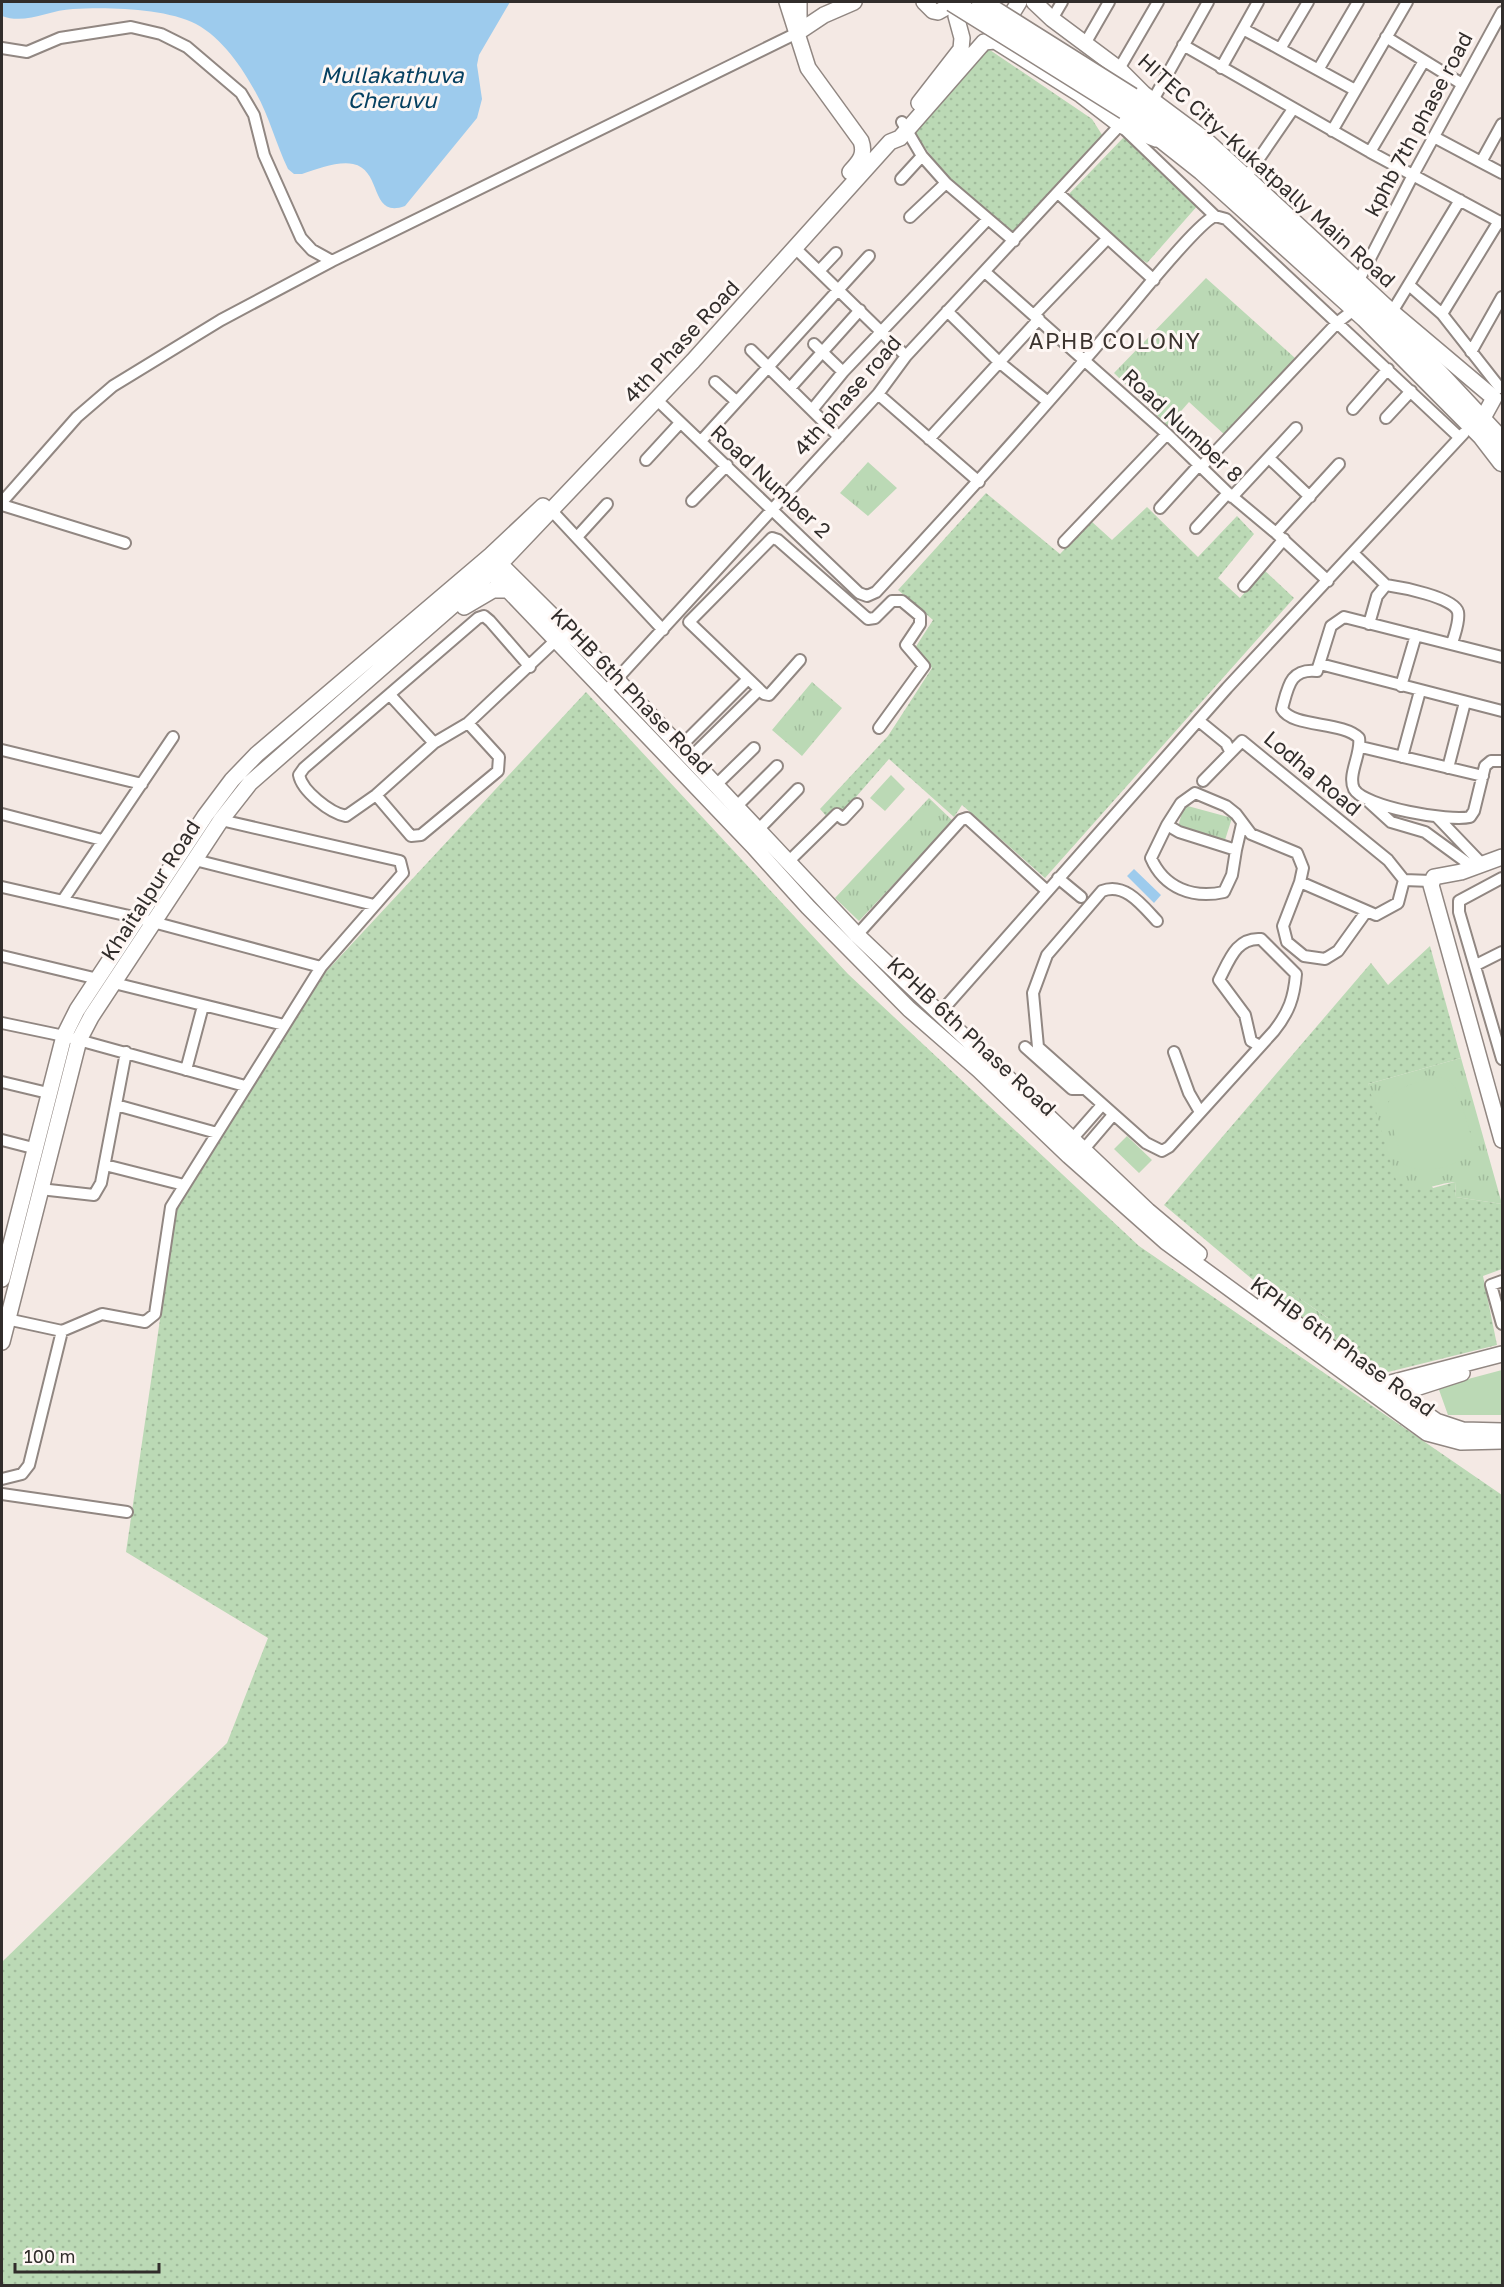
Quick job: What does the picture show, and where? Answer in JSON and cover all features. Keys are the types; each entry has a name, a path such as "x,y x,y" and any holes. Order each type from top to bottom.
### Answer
{"main road":[{"path":"954,2 1125,111 1186,140 1356,283 1420,350 1471,427 1503,441"},
{"path":"981,2 1125,111"},
{"name":"HITEC City–Kukatpally Main Road","path":"1125,111 1170,144 1355,309 1503,462"}],"street":[{"path":"787,2 797,33"},
{"path":"797,33 801,23 799,2"},
{"path":"125,543 2,503 77,417 113,386 221,320 332,261 797,33 824,15 854,2"},
{"path":"924,2 933,11 938,12 948,9 954,2"},
{"name":"4th Phase Road","path":"491,564 552,511 890,142 900,138 904,126 961,49 962,38 957,16 967,2"},
{"path":"995,41 1019,2"},
{"name":"HITEC City–Kukatpally Main Road","path":"1034,2 1052,19 1086,42 1153,100 1207,141 1247,176 1356,283 1500,394"},
{"path":"1052,19 1062,2"},
{"path":"1086,42 1109,2"},
{"path":"1119,69 1158,2"},
{"path":"1153,100 1208,2"},
{"path":"1221,68 1258,2"},
{"path":"1280,49 1308,2"},
{"path":"1318,70 1359,2"},
{"path":"1332,131 1407,2"},
{"name":"kphb 7th phase road","path":"1356,283 1503,12"},
{"path":"2,48 27,52 60,38 131,27 161,34 188,47 241,93 254,115 264,155 301,238 312,250 332,261"},
{"path":"1243,29 1355,90"},
{"name":"4th Phase Road","path":"491,564 788,242 861,159 864,149 861,141 808,68 797,33"},
{"path":"1386,37 1462,84"},
{"name":"4th Phase Road","path":"904,126 984,42 995,41"},
{"name":"HITEC City–Kukatpally Main Road","path":"995,41 1081,95 1125,111"},
{"path":"1183,45 1332,131 1501,222 1442,314"},
{"path":"1370,152 1424,62"},
{"path":"1247,176 1293,109"},
{"path":"1125,111 1215,216 1226,219 1411,391 1471,427"},
{"name":"4th phase road","path":"605,692 878,394 906,356 1058,193 1125,111"},
{"path":"1481,162 1503,124"},
{"path":"904,126 922,156 946,183 1014,241"},
{"path":"1434,136 1503,173"},
{"path":"900,179 922,156"},
{"path":"910,217 946,183"},
{"path":"1058,193 1154,280"},
{"path":"1392,312 1460,200"},
{"path":"878,394 979,482 1154,280 1202,226 1215,216"},
{"path":"812,410 843,372 988,219"},
{"path":"929,439 1107,239"},
{"path":"794,247 906,356"},
{"path":"819,271 836,253"},
{"path":"701,441 869,256"},
{"name":"Road Number 8","path":"985,272 1167,434 1230,495 1328,580"},
{"path":"939,1014 1199,721 1500,394 1442,314 1409,285"},
{"path":"1471,352 1503,297"},
{"path":"1160,508 1338,322 1355,309"},
{"path":"791,387 818,348 860,310"},
{"path":"947,311 999,362 1048,402"},
{"path":"818,348 843,372"},
{"path":"750,350 791,387 839,437"},
{"path":"1353,409 1388,369"},
{"path":"715,382 736,401"},
{"path":"1386,418 1411,391"},
{"name":"Road Number 2","path":"656,399 773,508 859,593 867,596 876,592 979,482"},
{"path":"646,460 680,423"},
{"path":"1196,528 1269,458 1296,428"},
{"path":"1064,542 1167,434"},
{"path":"1269,458 1310,497"},
{"path":"1244,586 1310,497 1339,464"},
{"path":"692,501 727,465"},
{"path":"577,537 608,504"},
{"path":"552,511 663,630"},
{"path":"800,660 769,695 759,690 689,622 772,538 778,540 868,619 875,618 892,601 902,601 920,616 920,624 906,645 924,666 879,728"},
{"path":"1353,553 1386,585 1448,601 1456,608 1458,615 1452,644"},
{"name":"KPHB 6th Phase Road","path":"491,564 507,590 753,846 808,907 909,1009 1144,1215 1381,1392 1427,1433 1438,1438 1461,1442 1503,1441"},
{"name":"KPHB 6th Phase Road","path":"491,564 617,680 857,935 1078,1144 1144,1215"},
{"name":"Khaitalpur Road","path":"2,1279 4,1262 48,1093 71,1038 114,983 221,820 250,783 443,616 491,564"},
{"name":"Khaitalpur Road","path":"2,1342 4,1318 40,1189 77,1010 205,816 232,780 257,754 491,564"},
{"path":"1369,624 1377,596 1386,585"},
{"path":"443,616 458,611 494,590 507,590"},
{"path":"530,667 484,616 478,618 299,775 301,783 339,814 346,816 376,795 434,743 468,723 530,667 555,641"},
{"path":"1478,866 1425,832 1392,822 1354,789 1353,781 1361,747 1359,738 1355,734 1291,717 1282,709 1292,677 1307,670 1317,671 1331,626 1344,617 1503,657"},
{"path":"1401,686 1416,635"},
{"path":"1320,664 1420,692 1503,711"},
{"path":"685,752 748,679"},
{"path":"685,752 759,690"},
{"path":"1402,757 1420,692"},
{"path":"390,695 434,743"},
{"path":"1448,768 1465,702"},
{"path":"1199,721 1226,743 1229,749"},
{"path":"376,795 411,836 421,835 498,771 499,757 468,723"},
{"path":"63,900 173,738"},
{"name":"Lodha Road","path":"1203,781 1229,749 1242,741 1248,743 1408,879"},
{"path":"1361,747 1483,776"},
{"path":"716,785 754,748"},
{"path":"2,750 142,784"},
{"path":"1364,798 1437,817 1470,817 1474,811 1485,766 1491,761 1503,761"},
{"path":"736,807 777,766"},
{"path":"758,830 798,789"},
{"path":"1242,824 1232,875 1224,892 1201,895 1180,890 1166,882 1156,871 1151,858 1167,825 1181,803 1195,793 1226,806 1236,814 1251,834 1297,853 1303,868 1283,926 1287,942 1304,956 1325,959 1338,951 1366,912"},
{"path":"788,862 837,814 843,819 857,804"},
{"path":"2,814 102,840"},
{"path":"1437,817 1478,866"},
{"path":"857,935 961,820 967,818 1047,891"},
{"path":"4,1318 62,1331 102,1314 145,1322 155,1314 171,1207 321,966 403,873 400,861 221,820"},
{"path":"1167,825 1179,832 1236,850"},
{"path":"1425,832 1449,832"},
{"path":"1408,879 1432,881 1503,857"},
{"path":"195,860 374,905"},
{"path":"1059,878 1081,897"},
{"path":"1503,878 1459,901 1459,912 1499,1030 1503,1059"},
{"path":"1408,879 1432,881"},
{"path":"1403,905 1408,879"},
{"path":"1300,882 1366,912 1382,913 1398,903 1408,879"},
{"path":"1432,881 1502,1139"},
{"path":"2,887 138,918 321,966"},
{"path":"1157,921 1137,900 1112,888 1102,891 1047,955 1033,993 1038,1047 1102,1105 1111,1117 1146,1143 1162,1150 1169,1147 1260,1046 1287,1014 1294,995 1296,974 1261,939 1249,938 1238,945 1219,980 1245,1015 1251,1041 1260,1046"},
{"path":"1476,965 1503,952"},
{"path":"2,957 98,979"},
{"path":"114,983 284,1025"},
{"path":"186,1070 203,1006"},
{"path":"2,1023 126,1052 245,1086"},
{"path":"1025,1047 1072,1089 1083,1089"},
{"path":"40,1189 94,1195 101,1183 126,1052"},
{"path":"1174,1052 1189,1093 1200,1112"},
{"path":"2,1082 48,1093"},
{"path":"116,1105 217,1133"},
{"path":"1078,1144 1102,1105"},
{"path":"1078,1144 1111,1117"},
{"path":"2,1140 33,1148"},
{"path":"105,1165 184,1185"},
{"path":"1503,1281 1491,1285 1503,1324"},
{"path":"2,1479 22,1474 29,1466 62,1331"},
{"name":"KPHB 6th Phase Road","path":"1381,1392 1503,1354"},
{"name":"KPHB 6th Phase Road","path":"1381,1392 1503,1362"},
{"name":"KPHB 6th Phase Road","path":"1381,1392 1445,1425 1462,1430 1503,1431"},
{"path":"2,1494 127,1512"}],"green space":[{"path":"987,48 1092,119 1104,138 1015,235 944,173 914,133"},
{"path":"1124,137 1199,204 1147,263 1126,249 1067,196"},
{"path":"1206,278 1295,358 1226,436 1189,402 1168,426 1114,373"},
{"path":"868,462 897,488 868,516 840,493"},
{"path":"986,493 1060,554 1091,521 1112,540 1147,507 1198,557 1237,516 1254,534 1218,578 1240,598 1264,570 1294,598 1045,878 962,805 954,817 889,759 842,813 836,809 828,818 820,809 888,736 932,668 915,648 933,620 898,590"},
{"path":"812,682 842,708 802,756 772,730"},
{"path":"586,692 848,974 1139,1246 1502,1495 1502,2285 2,2286 2,1962 227,1743 268,1638 126,1552 176,1210 323,975"},
{"path":"891,775 905,789 885,811 870,798"},
{"path":"929,798 953,821 859,921 835,898"},
{"path":"1184,805 1232,818 1225,840 1178,827"},
{"path":"1430,946 1461,1058 1368,1084 1433,1188 1455,1182 1456,1197 1502,1204 1502,1269 1483,1276 1497,1345 1380,1374 1321,1330 1328,1318 1279,1284 1271,1295 1164,1205 1371,963 1388,985"},
{"path":"1461,1058 1502,1204 1456,1197 1455,1182 1419,1189 1396,1180 1368,1084"},
{"path":"1440,1077 1451,1082 1456,1089 1469,1127 1471,1147 1468,1154 1451,1165 1430,1169 1410,1167 1403,1163 1387,1107 1390,1099 1401,1089"},
{"path":"1127,1136 1152,1160 1139,1173 1114,1149"},
{"path":"1278,1283 1329,1319 1321,1330 1271,1295"},
{"path":"1502,1370 1502,1415 1448,1415 1438,1387"}],"water":[{"name":"Mullakathuva Cheruvu","path":"2,2 510,2 479,55 477,65 482,99 477,118 405,206 394,208 386,206 369,175 362,168 353,164 334,165 302,174 294,174 288,169 261,102 244,73 223,45 196,24 152,12 102,8 64,10 19,19 2,16"},
{"path":"1134,869 1161,895 1154,903 1127,876"}],"district":[{"name":"APHB COLONY","path":"1115,340"}]}
